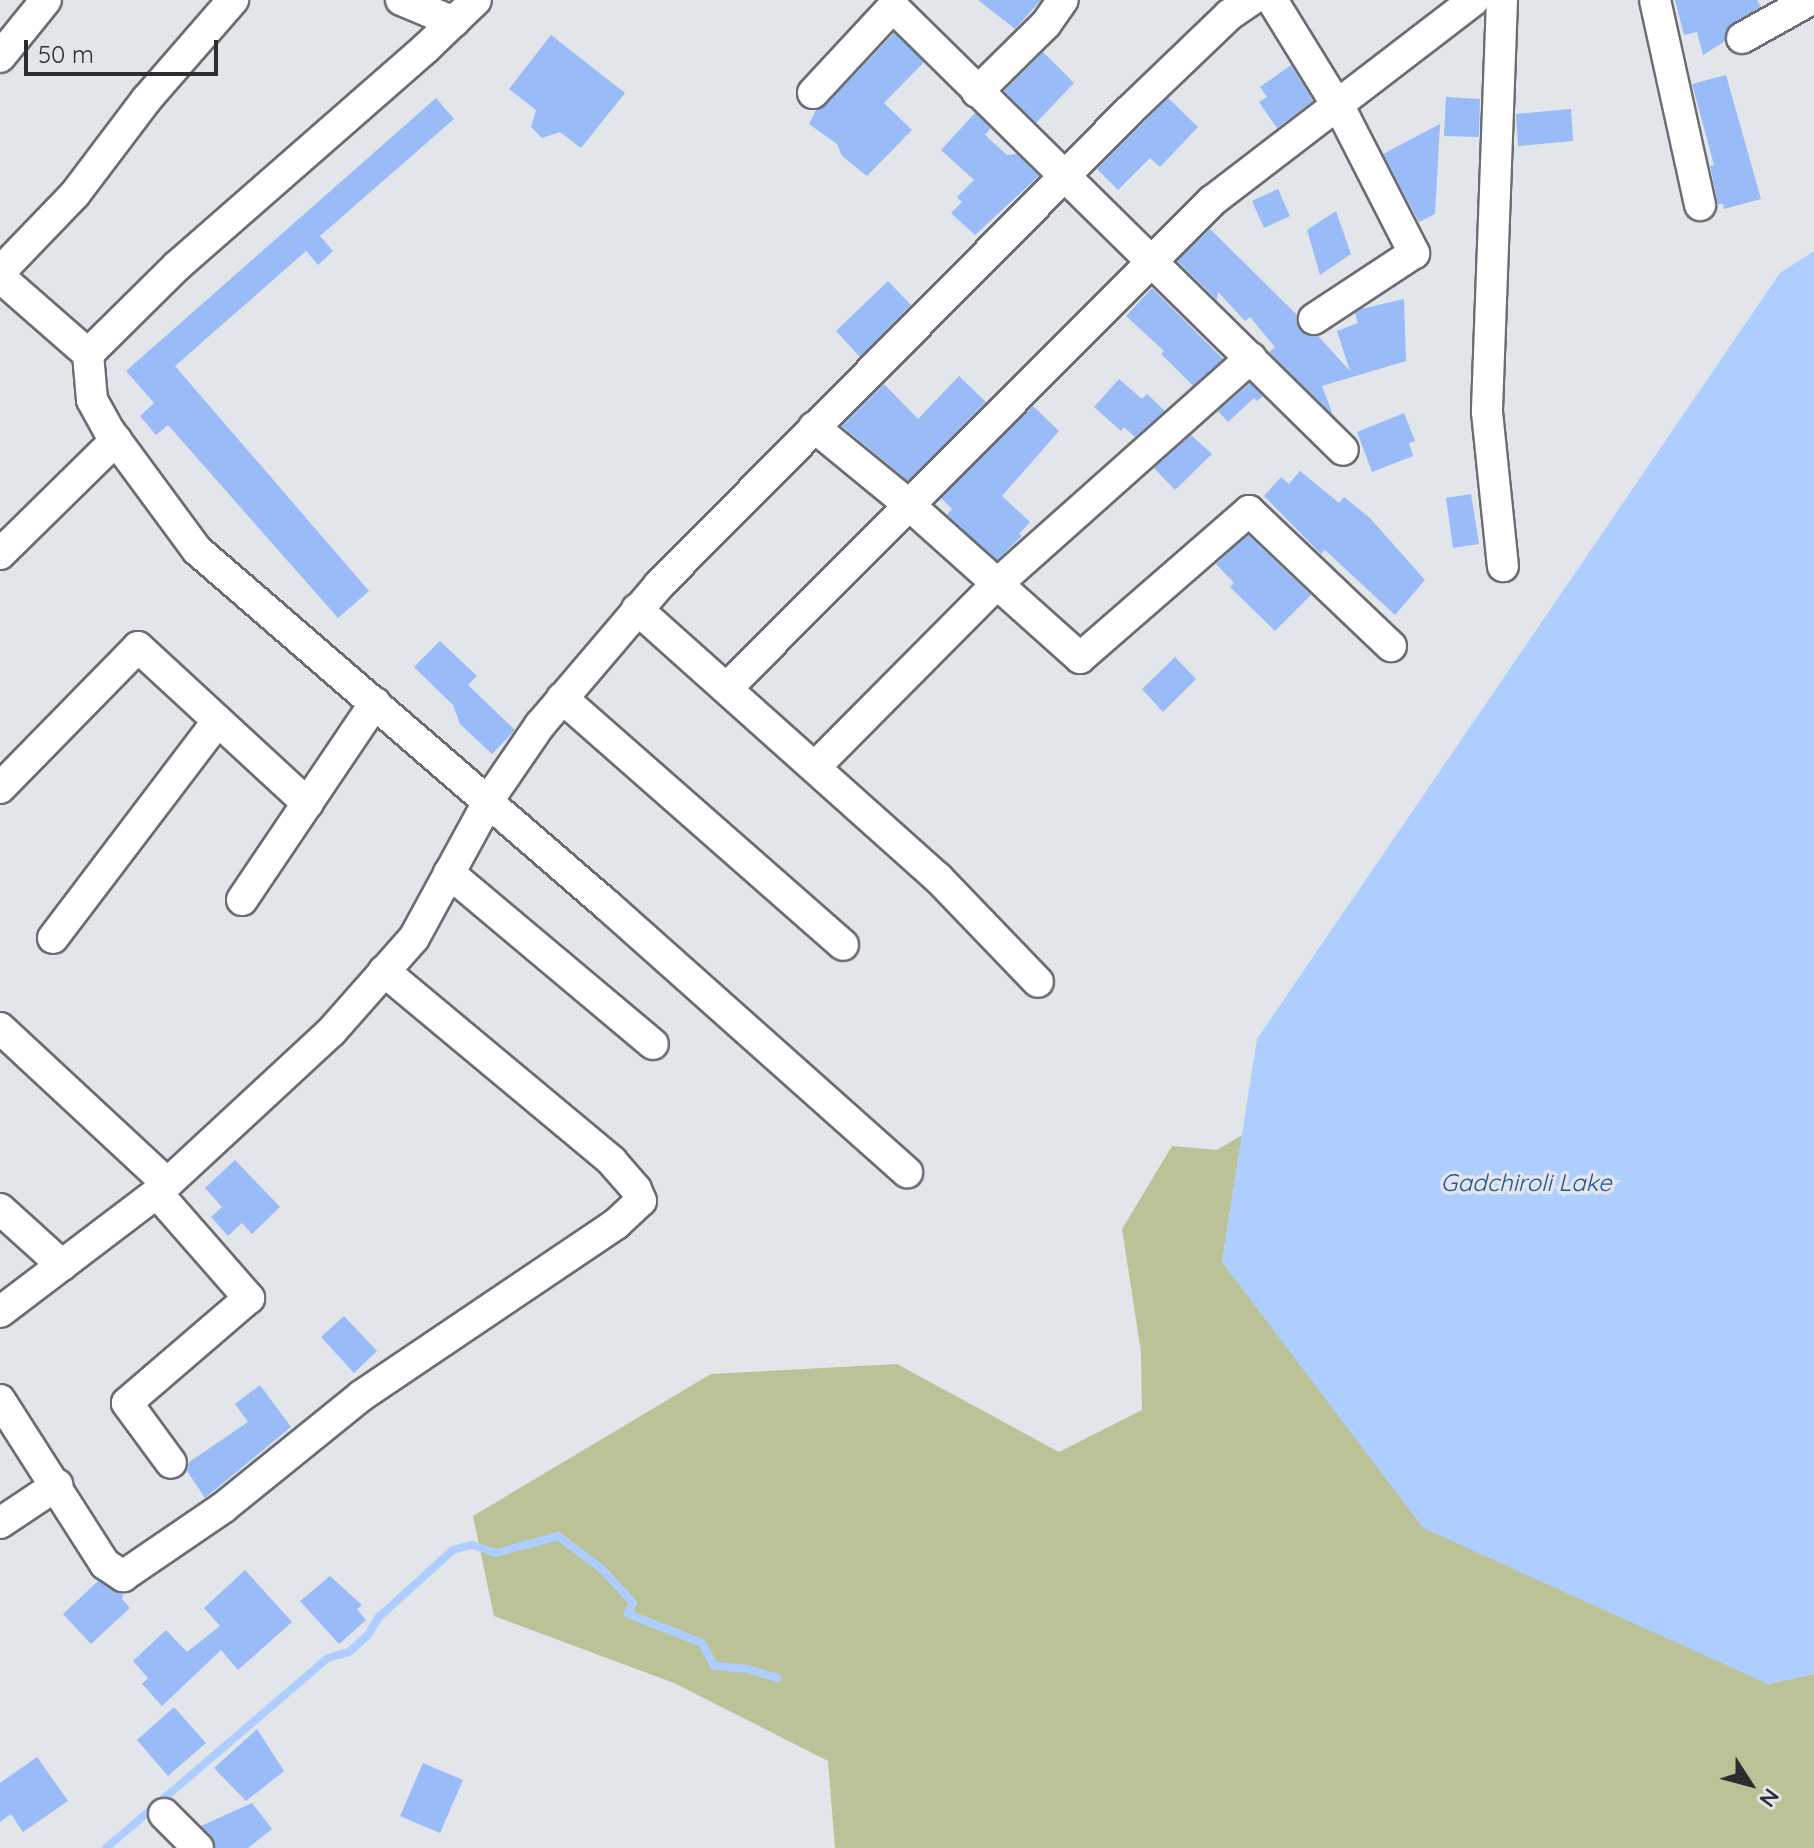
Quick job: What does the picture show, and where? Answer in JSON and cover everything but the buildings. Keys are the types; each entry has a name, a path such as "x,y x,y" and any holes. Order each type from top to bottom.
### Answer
{"street":[{"path":"0,57 46,0"},
{"path":"233,0 146,100 75,194 0,274 88,354 92,400 116,440 197,550 907,1172"},
{"path":"401,0 454,22"},
{"path":"88,354 177,266 476,0"},
{"path":"977,92 1046,24 1063,0"},
{"path":"0,1312 162,1188 331,1032 414,938 488,802 562,698 637,609 1066,175 1229,15 1251,0"},
{"path":"1272,0 1337,105 1414,253 1314,319"},
{"path":"728,687 1212,201 1474,0"},
{"path":"1502,0 1487,412 1503,566"},
{"path":"1655,0 1700,205"},
{"path":"1742,38 1810,0"},
{"path":"813,93 893,7 1343,450"},
{"path":"815,767 997,584 1251,358"},
{"path":"814,427 908,504 1080,658 1249,511 1391,646"},
{"path":"0,554 116,440"},
{"path":"637,609 728,687 938,878 1038,982"},
{"path":"0,788 138,647 308,804"},
{"path":"562,698 843,945"},
{"path":"242,900 375,703"},
{"path":"53,938 217,722"},
{"path":"449,873 653,1044"},
{"path":"0,1400 105,1564 123,1576 259,1481 361,1396 616,1224 641,1201 636,1189 612,1161 384,971"},
{"path":"0,1028 162,1188 249,1298 127,1403 171,1463"},
{"path":"0,1209 62,1265"},
{"path":"0,1523 57,1485"},
{"path":"164,1814 198,1848"}],"green space":[{"path":"1242,1135 1222,1262 1768,1684 1814,1674 1814,1848 835,1848 828,1761 674,1683 494,1616 473,1516 711,1374 897,1364 1059,1452 1142,1410 1141,1352 1122,1229 1172,1146 1217,1150"}],"water":[{"name":"Gadchiroli Lake","path":"1814,251 1814,1674 1768,1684 1423,1528 1222,1262 1257,1039 1780,273"}],"waterway":[{"path":"106,1848 328,1658 349,1652 368,1635 379,1617 453,1550 472,1545 496,1553 558,1536 602,1569 633,1603 628,1614 702,1643 714,1666 748,1669 778,1678"}]}
